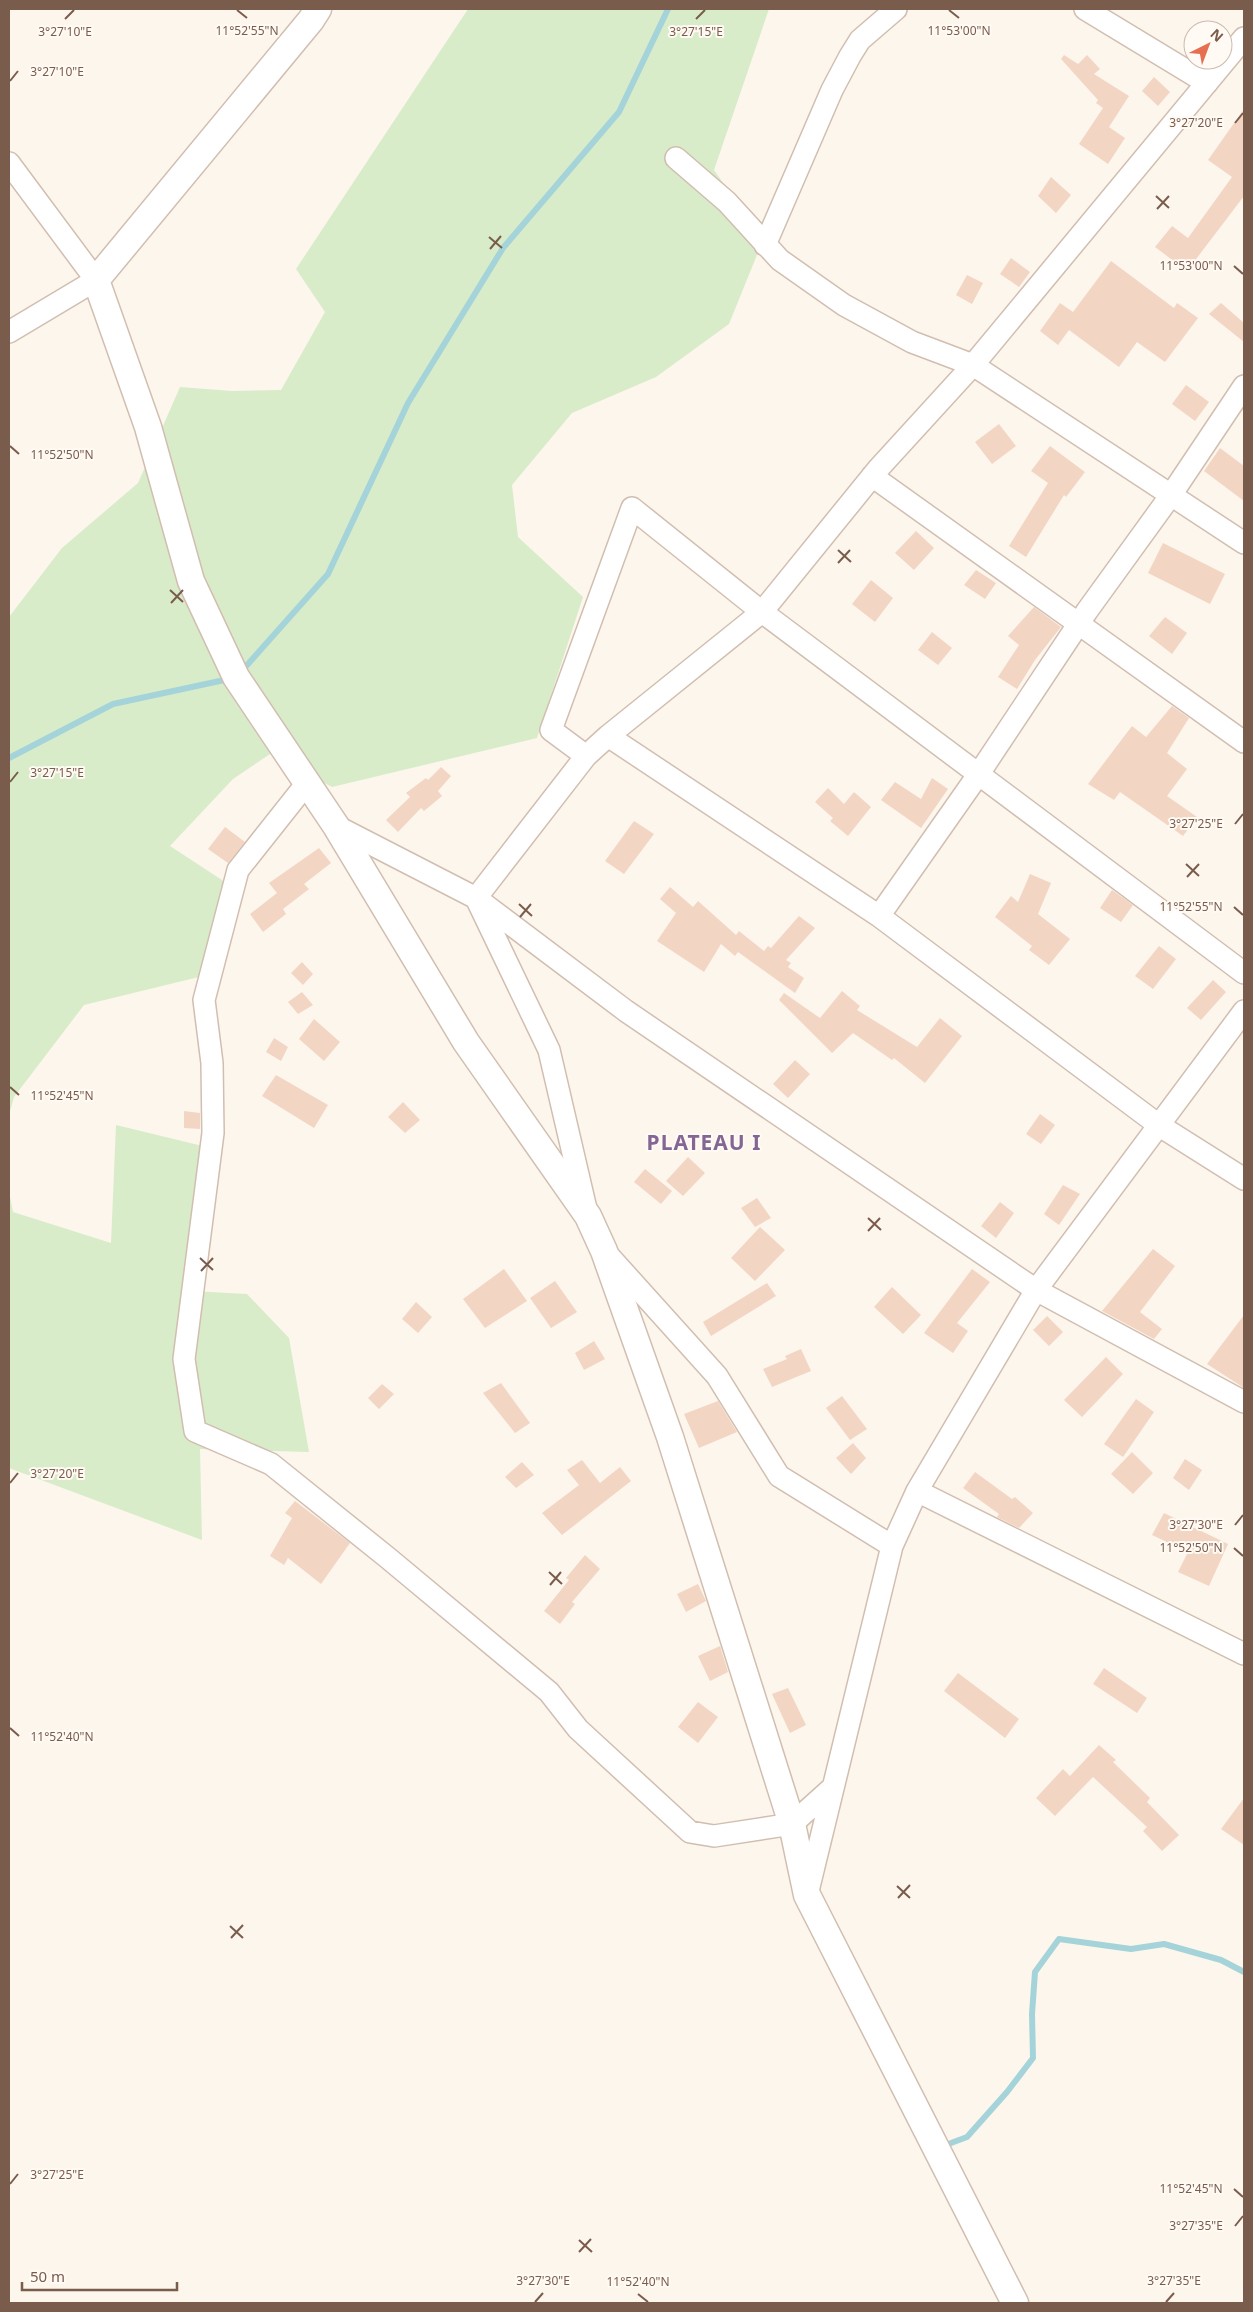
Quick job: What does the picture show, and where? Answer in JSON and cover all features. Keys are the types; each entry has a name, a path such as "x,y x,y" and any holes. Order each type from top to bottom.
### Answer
{"street":[{"path":"9,332 96,280 311,20 318,9"},
{"path":"765,245 832,90 850,56 860,40 896,9"},
{"path":"1085,9 1099,15 1207,83"},
{"path":"476,898 586,756 608,736 762,612 872,476 973,364 1244,38"},
{"path":"676,158 727,202 780,260 844,304 912,342 973,364 1244,543"},
{"path":"9,164 96,280 148,427 190,581 236,677 336,826 466,1042 588,1216 604,1251 670,1437 792,1824 807,1895 1015,2303"},
{"path":"878,916 978,775 1079,623 1171,495 1244,386"},
{"path":"872,476 1244,742"},
{"path":"586,756 551,730 632,508 762,612 1244,974"},
{"path":"608,736 878,916 1160,1126 1244,1180"},
{"path":"307,783 238,870 204,1000 212,1063 213,1133 184,1359 195,1431 271,1464 388,1558 549,1692 578,1729 690,1832 714,1836 792,1824 831,1789"},
{"path":"336,826 476,898 626,1011 1036,1290 1244,1402"},
{"path":"476,898 548,1050 588,1216"},
{"path":"807,1895 831,1789 892,1546 917,1491 1036,1290 1244,1011"},
{"path":"604,1251 717,1376 779,1476 892,1546"},
{"path":"917,1491 1244,1654"}],"green space":[{"path":"468,9 769,9 714,170 763,240 729,324 656,377 572,413 512,485 518,537 583,597 537,738 332,787 270,754 233,779 170,846 225,882 211,974 84,1005 14,1097 9,1115 9,617 62,548 138,483 180,387 232,391 281,390 325,312 296,269"},
{"path":"116,1125 215,1149 192,1291 247,1294 289,1338 309,1452 200,1449 202,1540 9,1468 9,1192 13,1212 111,1243"}],"building":[{"path":"1064,55 1078,64 1087,55 1100,69 1094,74 1129,96 1109,127 1125,138 1108,164 1079,144 1103,108 1096,103 1098,100 1061,59"},
{"path":"1154,77 1170,92 1158,106 1142,91"},
{"path":"1244,109 1244,196 1187,271 1155,247 1172,226 1188,238 1232,177 1208,160"},
{"path":"1051,177 1071,195 1056,213 1038,196"},
{"path":"1011,258 1030,272 1019,287 1000,274"},
{"path":"1111,261 1174,308 1177,303 1198,318 1165,362 1137,342 1119,367 1069,330 1058,345 1040,331 1060,303 1073,312"},
{"path":"967,275 983,283 972,304 956,295"},
{"path":"1221,303 1244,323 1244,342 1209,314"},
{"path":"1186,385 1209,402 1195,421 1172,404"},
{"path":"999,424 1016,446 992,464 975,442"},
{"path":"1050,446 1085,472 1066,497 1064,495 1026,557 1009,546 1048,483 1031,471"},
{"path":"1220,448 1244,466 1244,501 1204,471"},
{"path":"916,531 934,548 914,570 895,553"},
{"path":"1163,543 1225,574 1210,604 1148,573"},
{"path":"976,570 996,583 985,599 964,585"},
{"path":"871,580 893,598 875,622 852,604"},
{"path":"1034,607 1061,627 1035,660 1017,689 998,677 1019,645 1008,636"},
{"path":"1165,617 1187,633 1172,654 1149,636"},
{"path":"932,632 952,648 938,665 918,650"},
{"path":"1172,706 1189,718 1167,753 1187,769 1167,796 1197,817 1183,836 1120,792 1114,800 1088,784 1132,726 1146,737"},
{"path":"441,767 451,776 438,791 442,796 424,811 421,808 398,832 386,820 410,797 406,793 426,778 428,780"},
{"path":"932,778 948,789 921,828 881,800 895,782 921,799"},
{"path":"828,788 844,804 854,792 871,807 848,836 830,821 833,818 815,802"},
{"path":"634,821 654,834 624,874 605,861"},
{"path":"225,827 245,842 228,863 208,849"},
{"path":"319,848 331,863 304,884 309,889 283,909 286,914 263,932 250,914 277,893 269,883"},
{"path":"1030,874 1051,883 1038,914 1070,939 1049,965 1029,950 1032,946 995,917 1011,896 1018,902"},
{"path":"670,887 693,907 698,901 736,935 739,931 764,951 768,946 771,948 799,916 815,928 786,960 791,963 788,967 804,978 795,993 738,952 735,956 721,944 704,972 657,941 676,913 660,899"},
{"path":"1112,890 1133,905 1121,922 1100,908"},
{"path":"1159,946 1176,959 1153,989 1135,976"},
{"path":"302,962 313,974 303,985 291,973"},
{"path":"1213,980 1226,992 1201,1020 1187,1008"},
{"path":"842,991 860,1006 857,1010 917,1047 940,1018 962,1036 925,1083 894,1058 892,1060 853,1033 832,1053 779,1000 784,993 820,1018"},
{"path":"302,992 313,1005 298,1014 288,1002"},
{"path":"314,1019 340,1042 324,1061 299,1039"},
{"path":"274,1038 288,1047 281,1061 266,1052"},
{"path":"795,1060 810,1074 788,1098 773,1084"},
{"path":"276,1075 328,1105 314,1128 262,1096"},
{"path":"403,1102 420,1120 405,1133 388,1117"},
{"path":"184,1111 200,1113 200,1129 184,1128"},
{"path":"1040,1114 1055,1125 1041,1144 1026,1134"},
{"path":"688,1157 705,1173 683,1196 666,1181"},
{"path":"645,1169 672,1191 661,1204 634,1182"},
{"path":"1063,1185 1080,1194 1059,1225 1044,1214"},
{"path":"757,1198 771,1218 755,1227 741,1208"},
{"path":"1000,1202 1014,1213 996,1238 981,1226"},
{"path":"760,1227 785,1250 755,1281 731,1258"},
{"path":"1153,1249 1175,1266 1140,1312 1162,1329 1154,1339 1102,1311"},
{"path":"504,1269 527,1301 485,1328 463,1299"},
{"path":"972,1269 990,1282 957,1323 968,1331 953,1353 924,1333"},
{"path":"555,1281 577,1312 551,1328 530,1298"},
{"path":"767,1283 776,1296 711,1336 703,1322"},
{"path":"892,1287 921,1315 903,1334 874,1307"},
{"path":"416,1302 432,1317 418,1333 402,1319"},
{"path":"1244,1315 1244,1388 1207,1364"},
{"path":"1047,1316 1063,1332 1049,1346 1033,1330"},
{"path":"594,1341 605,1359 584,1370 575,1353"},
{"path":"801,1349 811,1371 772,1387 763,1369 787,1359 785,1356"},
{"path":"1106,1357 1123,1374 1082,1417 1064,1400"},
{"path":"501,1383 530,1423 515,1433 483,1393"},
{"path":"382,1384 394,1394 379,1409 368,1398"},
{"path":"842,1396 867,1429 850,1440 826,1408"},
{"path":"1136,1399 1154,1412 1123,1457 1104,1444"},
{"path":"718,1401 737,1432 699,1448 684,1414"},
{"path":"853,1443 866,1458 851,1474 836,1458"},
{"path":"1132,1452 1153,1473 1133,1494 1111,1474"},
{"path":"1185,1459 1202,1470 1189,1490 1173,1478"},
{"path":"582,1460 600,1483 620,1467 631,1481 562,1535 542,1513 579,1485 567,1470"},
{"path":"522,1462 534,1475 516,1488 505,1477"},
{"path":"975,1472 1012,1499 1015,1497 1033,1513 1019,1528 997,1517 999,1514 963,1488"},
{"path":"295,1501 350,1543 321,1584 288,1558 284,1565 270,1556 292,1518 285,1513"},
{"path":"1164,1513 1228,1544 1209,1586 1178,1572 1188,1552 1152,1535"},
{"path":"585,1555 600,1569 572,1602 575,1604 560,1624 544,1611 569,1580 566,1578"},
{"path":"698,1584 706,1601 686,1612 677,1594"},
{"path":"720,1646 728,1672 710,1681 698,1656"},
{"path":"1104,1668 1147,1698 1137,1713 1093,1684"},
{"path":"958,1673 1019,1719 1005,1738 944,1691"},
{"path":"788,1688 806,1725 790,1733 772,1694"},
{"path":"698,1702 718,1717 698,1743 678,1727"},
{"path":"1099,1745 1116,1760 1113,1762 1150,1798 1147,1802 1179,1835 1162,1851 1143,1831 1147,1827 1093,1777 1055,1816 1036,1798 1063,1769 1070,1776"},
{"path":"1244,1798 1244,1845 1221,1829"}],"waterway":[{"path":"240,673 328,574 408,403 503,248 619,112 668,9"},
{"path":"9,758 113,704 229,679"},
{"path":"951,2143 967,2137 1007,2092 1033,2058 1032,2014 1035,1972 1059,1939 1131,1949 1164,1944 1221,1960 1244,1972"}],"district":[{"name":"PLATEAU I","path":"704,1142"}]}
